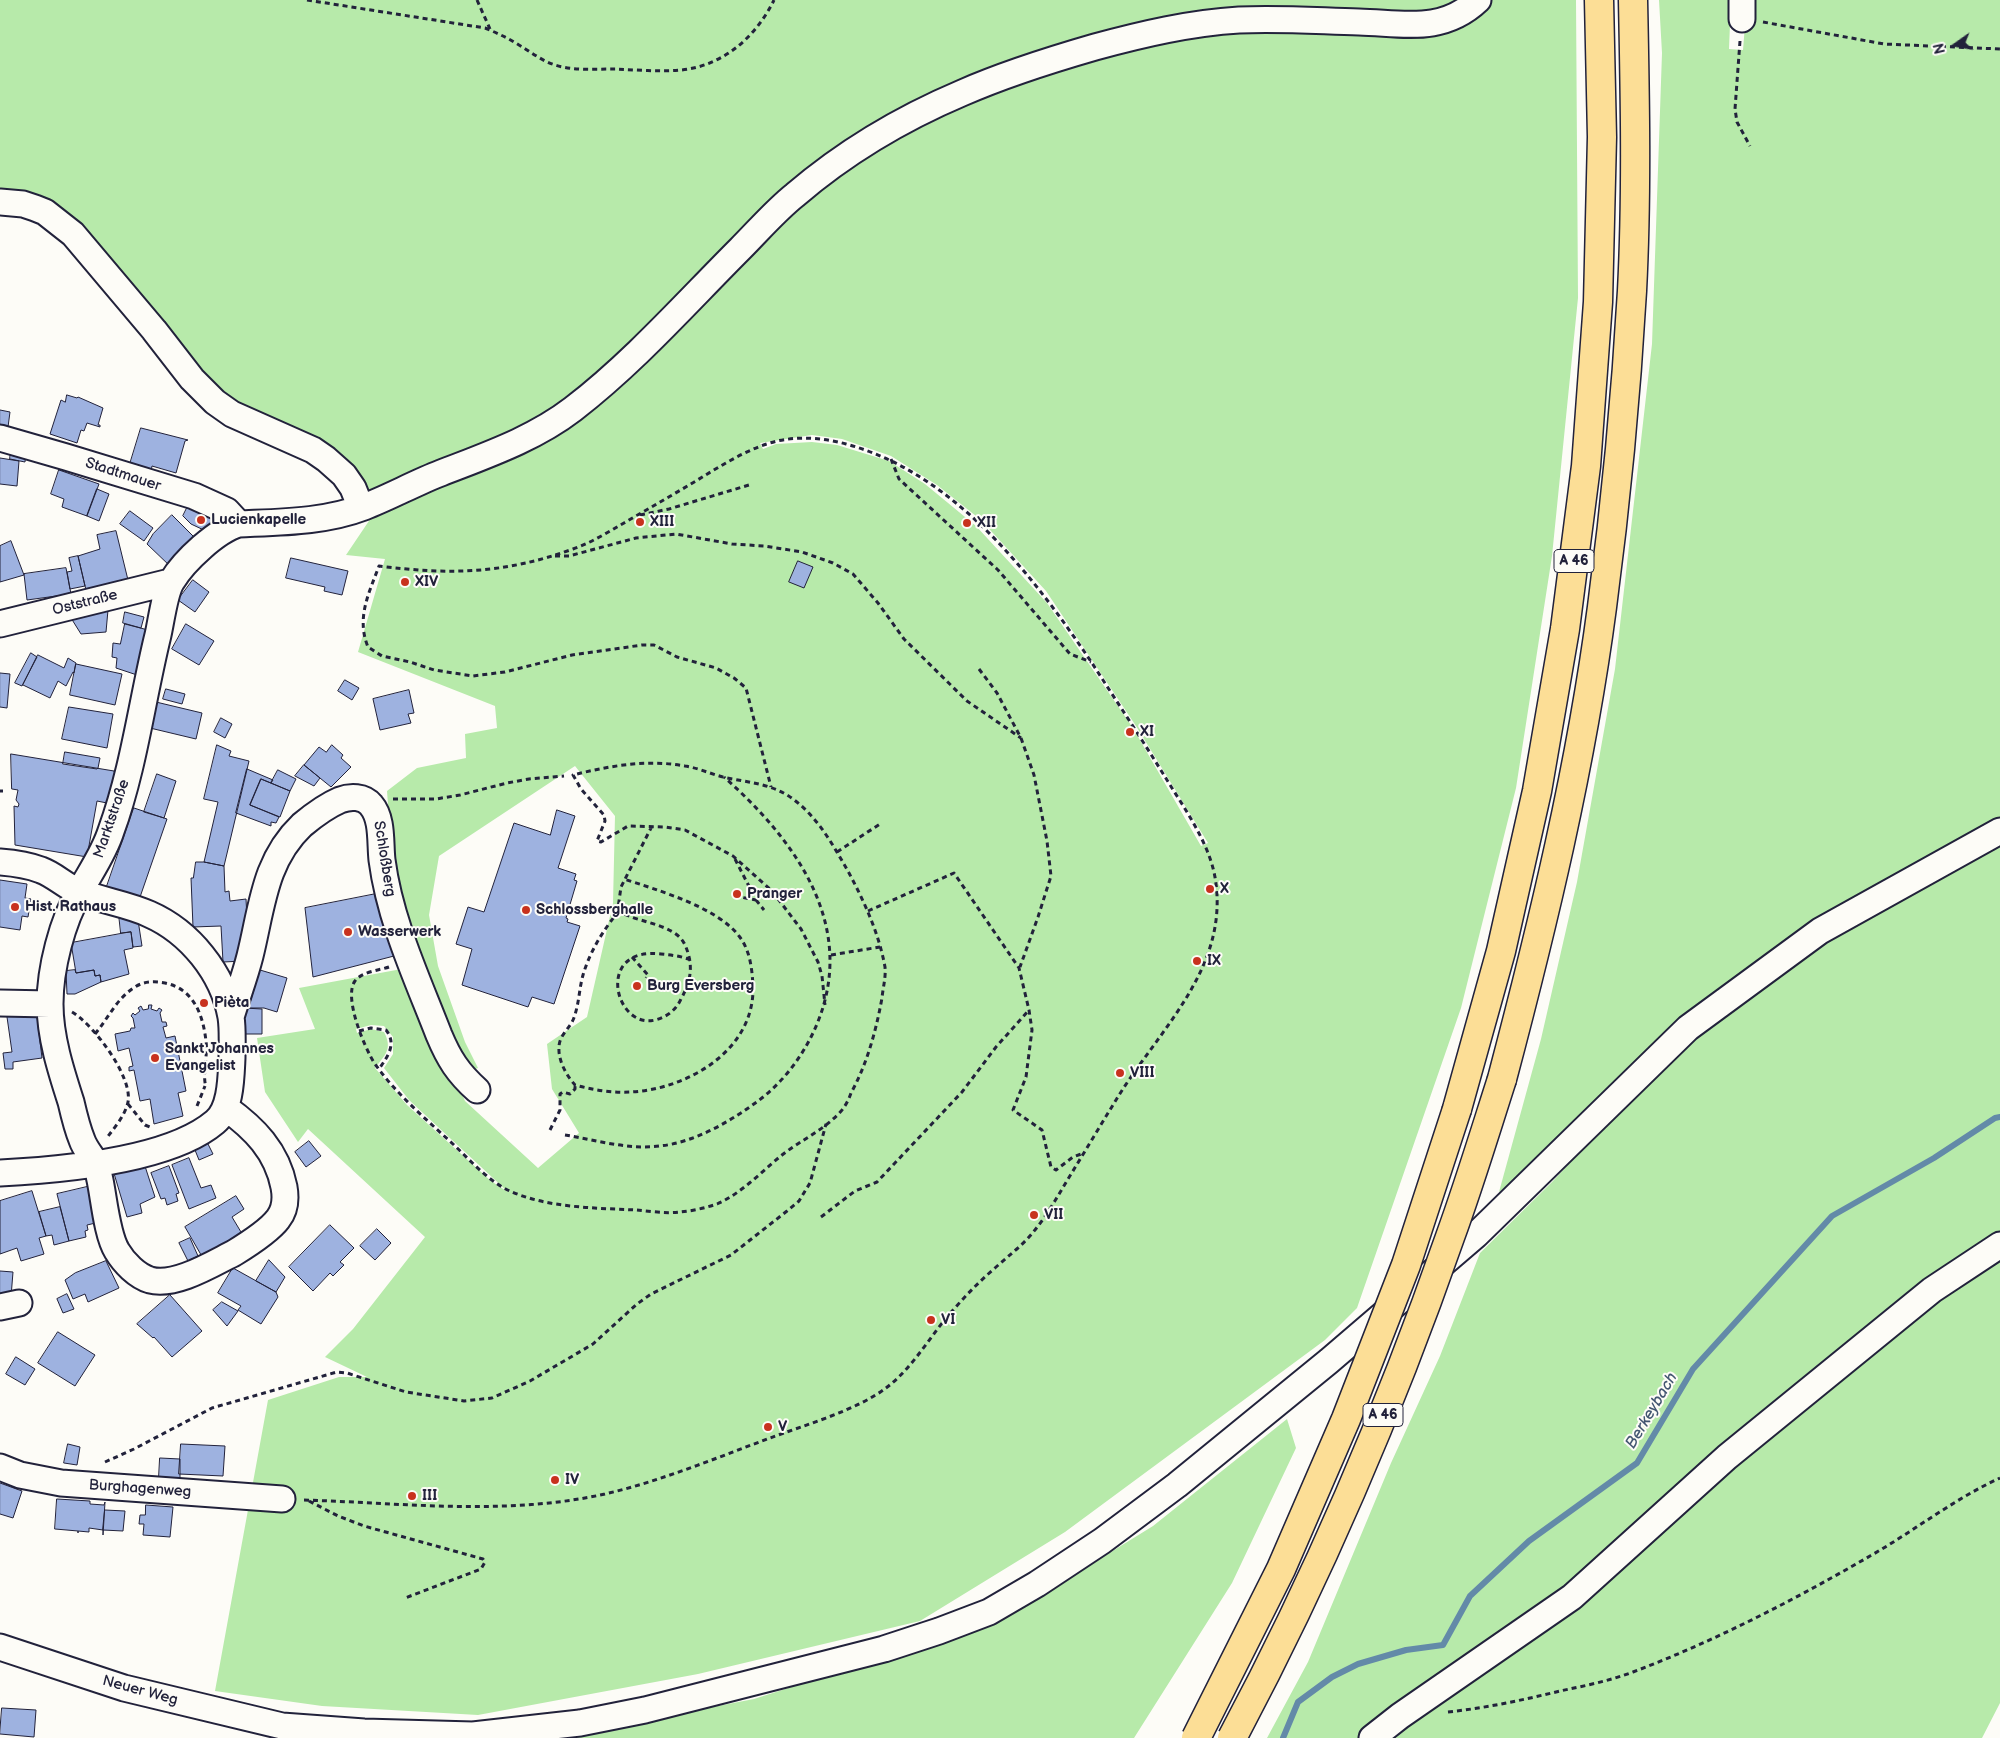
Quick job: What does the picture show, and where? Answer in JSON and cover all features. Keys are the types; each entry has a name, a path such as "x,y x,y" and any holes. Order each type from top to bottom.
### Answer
{"highway":[{"name":"A 46","path":"1196,1738 1281,1569 1346,1419 1406,1265 1457,1110 1501,951 1537,791 1565,629 1586,466 1598,302 1602,137 1599,0"},
{"name":"A 46","path":"1232,1738 1256,1693 1328,1544 1393,1391 1451,1236 1502,1079 1542,924 1570,795 1602,609 1621,450 1632,290 1636,129 1633,0"}],"street":[{"path":"170,582 212,538 230,526 303,520 361,508 436,474 515,444 558,420 591,394 639,350 796,193 854,152 936,105 1029,67 1174,27 1239,20 1376,22 1418,26 1449,20 1462,14 1478,0"},
{"path":"0,202 23,204 45,212 73,234 192,379 215,402 232,414 313,450 326,459 344,475 353,488 361,508"},
{"name":"Stadtmauer","path":"0,438 66,456 194,496 227,511 239,524"},
{"name":"Oststraße","path":"0,624 170,582"},
{"name":"Marktstraße","path":"96,1164 82,1142 61,1072 54,1039 60,1007 56,956 79,892 98,862 112,830 143,712 154,651 170,582"},
{"name":"Schloßberg","path":"231,1017 250,957 267,880 284,844 312,817 335,802 346,798 362,798 370,804 378,820 384,871 393,913 410,960 448,1055 462,1076 477,1090"},
{"name":"Neuer Weg","path":"0,1647 124,1688 281,1732 473,1735 580,1723 646,1710 884,1649 988,1612 1037,1584 1102,1541 1177,1485 1329,1361 1476,1235 1688,1028 1820,932 2000,831"},
{"path":"0,862 41,870 79,892 149,914 179,932 196,948 218,976 231,1017 232,1061 226,1108 217,1121 186,1140 135,1157 96,1164 0,1173"},
{"path":"0,1003 60,1007"},
{"path":"96,1164 116,1250 130,1268 148,1280 160,1281 181,1278 247,1245 278,1220 285,1207 284,1184 269,1148 245,1122 226,1108"},
{"path":"1372,1738 1400,1716 1572,1597 1727,1457 1932,1290 2000,1245"},
{"name":"Burghagenweg","path":"0,1467 20,1475 53,1482 282,1499"}],"path":[{"path":"307,0 461,23 490,30 512,40 544,61 556,66 577,69 679,70 702,66 743,43 762,22 774,0"},
{"path":"477,0 490,30"},
{"path":"1750,146 1737,122 1735,109 1742,9 1884,44 2000,49"},
{"path":"282,1499 367,1502 406,1506 507,1506 586,1497 606,1494 658,1478 780,1435 864,1401 882,1391 914,1360 970,1291 1024,1243 1052,1208 1120,1093 1184,1005 1195,984 1205,962 1211,942 1217,903 1217,887 1208,854 1147,748 1092,663 1050,603 996,540 951,500 926,481 891,459 839,442 822,439 790,439 772,442 719,467 579,547 549,557 512,566 455,572 422,571 379,566 363,611 363,629 368,646 374,652 382,656 434,670 473,676 506,672 572,655 642,645 659,646 677,657 716,668 734,678 746,688 772,787"},
{"path":"891,459 899,479 998,570 1070,654 1092,663"},
{"path":"637,515 669,509 749,485"},
{"path":"549,557 569,556 636,538 676,534 732,544 764,546 802,552 833,562 853,574 878,603 904,639 967,701 1021,738"},
{"path":"979,669 997,693 1021,738 1034,775 1047,841 1051,876 1019,968"},
{"path":"410,960 362,975 355,980 352,1002 359,1031 379,1069 407,1102 487,1176 508,1190 541,1201 603,1208 678,1213 700,1209 734,1196 785,1153 843,1110 858,1082 876,1032 885,982 885,969 868,911 837,852 828,837 804,809 788,796 772,787 723,777 685,766 647,763 602,768 573,775 581,790 604,815 605,821 597,839 598,842 602,842 628,826 652,826 685,830 733,856 772,891 801,929 818,962 822,976 825,1005"},
{"path":"370,804 394,798 436,799 460,796 507,783 564,776"},
{"path":"566,1136 633,1146 660,1146 699,1135 749,1108 774,1088 802,1054 813,1034 825,1005 832,966 828,930 822,908 813,888 776,830 757,807 723,777"},
{"path":"837,852 880,824"},
{"path":"624,879 669,894 701,909 723,922 738,935 750,958 752,1004 743,1029 729,1049 719,1059 686,1078 657,1087 631,1092 615,1092 575,1085 566,1073 558,1044 574,1015 584,972 595,948 607,925 619,911 618,894 624,879 652,826"},
{"path":"733,856 756,900 764,910"},
{"path":"868,911 954,873 1019,968 1030,1010 1032,1030 1026,1077 1013,1110 1042,1130 1051,1167 1056,1170 1073,1157 1085,1153"},
{"path":"740,897 756,900"},
{"path":"619,911 675,933 684,943 691,960 691,977 675,1009 664,1017 643,1021 630,1013 622,1004 617,987 619,972 625,962 632,957 648,953 683,956 691,960"},
{"path":"831,955 880,947"},
{"path":"632,957 648,975 646,978"},
{"path":"96,1034 116,1003 136,986 158,981 177,987 190,997 200,1012 206,1043 205,1086 196,1108"},
{"path":"60,1007 78,1015 96,1034 122,1075 129,1097 128,1104 125,1113 105,1139"},
{"path":"821,1217 855,1191 877,1182 962,1092 996,1047 1030,1010"},
{"path":"359,1031 371,1028 386,1030 389,1035 391,1040 390,1054 379,1069"},
{"path":"550,1130 560,1110 560,1094 562,1092 570,1094 575,1089 575,1085"},
{"path":"205,1086 226,1108"},
{"path":"128,1104 145,1125 160,1128"},
{"path":"104,1462 134,1449 212,1408 337,1372 347,1373 406,1392 464,1401 492,1398 511,1391 593,1344 652,1294 731,1256 787,1212 798,1201 810,1183 826,1124"},
{"path":"1443,1712 1494,1705 1596,1683 1631,1672 1673,1655 1764,1614 1817,1586 1900,1539 1975,1491 2000,1478"},
{"path":"306,1500 338,1516 364,1526 483,1558 485,1562 481,1569 405,1598"}],"green space":[{"path":"0,0 1576,0 1578,298 1552,556 1516,788 1461,1008 1357,1308 1325,1340 1065,1532 920,1621 698,1674 478,1715 322,1706 215,1691 268,1400 339,1377 367,1377 325,1357 353,1329 425,1237 308,1129 298,1142 265,1092 257,1038 315,1029 299,988 407,968 465,1101 538,1168 579,1133 552,1089 547,1044 587,1017 613,903 615,816 575,766 439,856 429,915 438,966 465,1042 478,1068 468,1072 430,994 393,871 387,791 417,768 466,758 465,734 497,728 495,706 358,652 385,559 346,555 379,506 571,405 375,496 346,461 229,407 40,200 0,195","holes":["812,435 842,439 891,456 937,485 981,520 1046,591 1136,726 1208,843 1201,846 1133,728 1047,603 976,526 925,484 889,461 837,445 812,442 776,444 763,449 760,443","371,1025 384,1026 393,1037 393,1054 384,1068 409,1100 508,1192 491,1181 407,1105 375,1068 387,1052 387,1038 384,1032 371,1029 357,1033 356,1029"]},
{"path":"1659,0 1731,0 1729,49 1743,50 1747,0 2000,0 2000,1703 1982,1738 1267,1738 1308,1662 1391,1463 1440,1356 1480,1253 1552,1182 1615,1114 1691,1040 1877,887 1499,1192 1541,1039 1577,882 1615,669 1652,344 1662,53"},
{"path":"1287,1419 1296,1448 1232,1583 1134,1738 551,1738 754,1699 1001,1620 1153,1526"}],"building":[{"path":"67,395 78,397 103,408 98,425 100,427 87,423 84,431 81,430 77,443 50,434 61,400 65,402"},
{"path":"0,410 10,412 8,427 0,426"},
{"path":"141,428 188,440 185,441 176,473 152,466 151,471 130,464"},
{"path":"11,450 26,452 25,462 10,459"},
{"path":"0,458 19,461 17,486 0,484"},
{"path":"59,470 99,484 87,516 62,507 64,499 51,494"},
{"path":"97,489 109,494 99,521 87,516"},
{"name":"Lucienkapelle","path":"188,506 217,514 208,532 191,524 183,516"},
{"path":"130,511 153,528 144,541 120,524"},
{"path":"172,515 197,540 171,567 147,544 153,534"},
{"path":"116,531 128,580 86,590 78,556 100,549 97,535"},
{"path":"11,541 24,575 0,582 0,546"},
{"path":"78,556 85,586 70,589 67,572 72,571 69,558"},
{"path":"291,558 348,571 342,595 324,591 325,587 286,578"},
{"path":"798,561 813,567 804,588 789,582"},
{"path":"66,568 71,594 27,600 24,574"},
{"path":"193,580 209,592 195,612 178,600"},
{"path":"108,610 106,632 81,634 71,618"},
{"path":"125,612 144,617 141,628 123,623"},
{"path":"125,624 148,630 137,675 116,668 117,658 112,657 113,643 120,644"},
{"path":"186,624 214,641 199,665 172,649"},
{"path":"31,653 37,657 22,686 15,683"},
{"path":"38,655 64,668 68,658 76,663 74,673 66,686 58,681 50,698 23,685"},
{"path":"76,664 122,674 115,705 70,695"},
{"path":"0,673 10,674 7,708 0,707"},
{"path":"345,680 359,688 352,700 338,691"},
{"path":"166,689 185,694 182,704 163,699"},
{"path":"409,690 414,713 408,714 411,723 380,730 373,699"},
{"path":"156,702 202,713 196,739 150,728"},
{"path":"69,707 113,714 107,748 62,739"},
{"path":"221,718 232,724 225,738 214,732"},
{"path":"217,745 231,751 229,756 249,761 224,866 204,862 218,802 204,799"},
{"path":"332,745 343,755 341,758 351,767 331,787 304,765 319,747 326,752"},
{"path":"65,752 100,758 98,768 63,764"},
{"path":"11,754 114,771 116,775 107,803 97,801 87,857 15,845 14,806 18,807 19,804 16,800 18,790 12,789"},
{"path":"304,765 320,778 314,786 295,776"},
{"path":"247,769 273,780 271,783 261,779 250,805 279,817 276,823 271,822 271,826 236,813"},
{"path":"278,770 296,779 290,791 271,783"},
{"path":"157,774 176,781 164,818 144,812"},
{"path":"261,779 290,791 280,817 250,805"},
{"path":"134,808 167,819 139,900 106,889"},
{"name":"Schlossberghalle","path":"557,810 575,816 558,868 576,874 574,880 577,881 566,918 568,919 567,922 580,926 554,1004 532,997 528,1007 462,985 472,949 456,944 468,907 484,912 514,823 550,835"},
{"path":"196,862 224,866 225,892 229,891 230,901 246,899 248,937 244,961 223,962 221,926 193,927 191,878 193,878"},
{"name":"Hist. Rathaus","path":"0,880 27,884 25,898 31,899 28,917 22,916 20,930 0,927"},
{"name":"Wasserwerk","path":"376,894 394,956 313,977 305,908"},
{"path":"119,915 138,920 142,946 133,947 131,932 121,933"},
{"path":"131,932 133,948 124,950 129,974 101,982 100,975 95,976 94,970 76,973 71,943"},
{"path":"75,970 76,973 94,970 95,976 100,975 101,982 75,994 67,994 66,971"},
{"path":"260,970 287,978 277,1012 264,1008 249,1008"},
{"name":"Sankt Johannes Evangelist","path":"149,1005 152,1005 151,1009 157,1011 159,1008 162,1010 160,1013 162,1022 166,1022 167,1026 163,1027 166,1038 175,1036 186,1091 178,1093 183,1116 154,1124 150,1099 140,1101 134,1070 129,1071 129,1067 133,1066 129,1048 118,1051 115,1034 135,1028 131,1016 133,1013 135,1015 140,1011 138,1008 141,1006 143,1010 148,1009"},
{"path":"244,1008 262,1009 262,1034 244,1034"},
{"path":"37,1016 42,1058 13,1062 13,1069 5,1069 3,1053 12,1052 7,1017"},
{"path":"309,1141 321,1156 306,1167 295,1152"},
{"path":"208,1144 213,1154 199,1160 195,1150"},
{"path":"189,1158 201,1188 211,1185 216,1198 189,1209 172,1165"},
{"path":"143,1160 155,1197 140,1204 142,1213 127,1217 113,1170"},
{"path":"169,1166 179,1193 176,1194 178,1201 167,1205 165,1198 161,1199 151,1173"},
{"path":"91,1186 100,1222 87,1225 86,1237 69,1241 57,1194"},
{"path":"32,1191 46,1236 39,1238 44,1254 21,1261 17,1248 0,1254 0,1201"},
{"path":"236,1196 244,1209 232,1217 244,1237 204,1260 185,1227"},
{"path":"60,1207 69,1241 54,1245 52,1235 46,1236 39,1212"},
{"path":"330,1225 354,1248 340,1262 344,1265 333,1276 330,1273 313,1291 289,1267"},
{"path":"377,1229 391,1243 375,1260 360,1246"},
{"path":"190,1238 198,1256 188,1261 179,1243"},
{"path":"269,1260 285,1277 276,1292 256,1281"},
{"path":"106,1261 119,1288 88,1302 85,1294 73,1299 65,1280 75,1273"},
{"path":"233,1268 276,1292 278,1297 261,1324 238,1310 241,1306 218,1293"},
{"path":"0,1271 13,1272 11,1297 0,1296"},
{"path":"67,1294 74,1309 63,1313 57,1299"},
{"path":"170,1295 202,1331 172,1357 154,1337 137,1324"},
{"path":"222,1302 238,1311 227,1326 213,1310"},
{"path":"58,1332 95,1355 75,1386 38,1363"},
{"path":"16,1357 35,1369 25,1385 6,1374"},
{"path":"68,1444 80,1447 77,1465 64,1463"},
{"path":"181,1444 225,1446 223,1476 179,1474"},
{"path":"160,1458 180,1459 180,1478 159,1477"},
{"path":"0,1483 22,1491 13,1518 0,1514"},
{"path":"57,1499 90,1501 90,1504 104,1505 105,1502 103,1535 103,1530 89,1528 89,1532 55,1529"},
{"path":"146,1505 173,1507 170,1537 143,1535 144,1524 139,1524 140,1515 145,1515"},
{"path":"105,1510 125,1511 123,1531 103,1530"},
{"path":"2,1708 36,1710 34,1737 0,1734"}],"waterway":[{"name":"Berkeybach","path":"1283,1738 1298,1702 1332,1677 1358,1664 1406,1650 1443,1645 1470,1596 1529,1541 1637,1463 1693,1369 1832,1216 1934,1158 1995,1118 2000,1117"}],"place":[{"name":"Lucienkapelle","path":"201,520"},
{"name":"XIII","path":"640,522"},
{"name":"XII","path":"967,523"},
{"name":"XIV","path":"405,582"},
{"name":"XI","path":"1130,732"},
{"name":"X","path":"1210,889"},
{"name":"Pranger","path":"737,894"},
{"name":"Hist. Rathaus","path":"15,907"},
{"name":"Schlossberghalle","path":"526,910"},
{"name":"Wasserwerk","path":"348,932"},
{"name":"IX","path":"1197,961"},
{"name":"Burg Eversberg","path":"637,986"},
{"name":"Pièta","path":"204,1003"},
{"name":"Sankt Johannes Evangelist","path":"155,1058"},
{"name":"VIII","path":"1120,1073"},
{"name":"VII","path":"1034,1215"},
{"name":"VI","path":"931,1320"},
{"name":"V","path":"768,1427"},
{"name":"IV","path":"555,1480"},
{"name":"III","path":"412,1496"}]}
